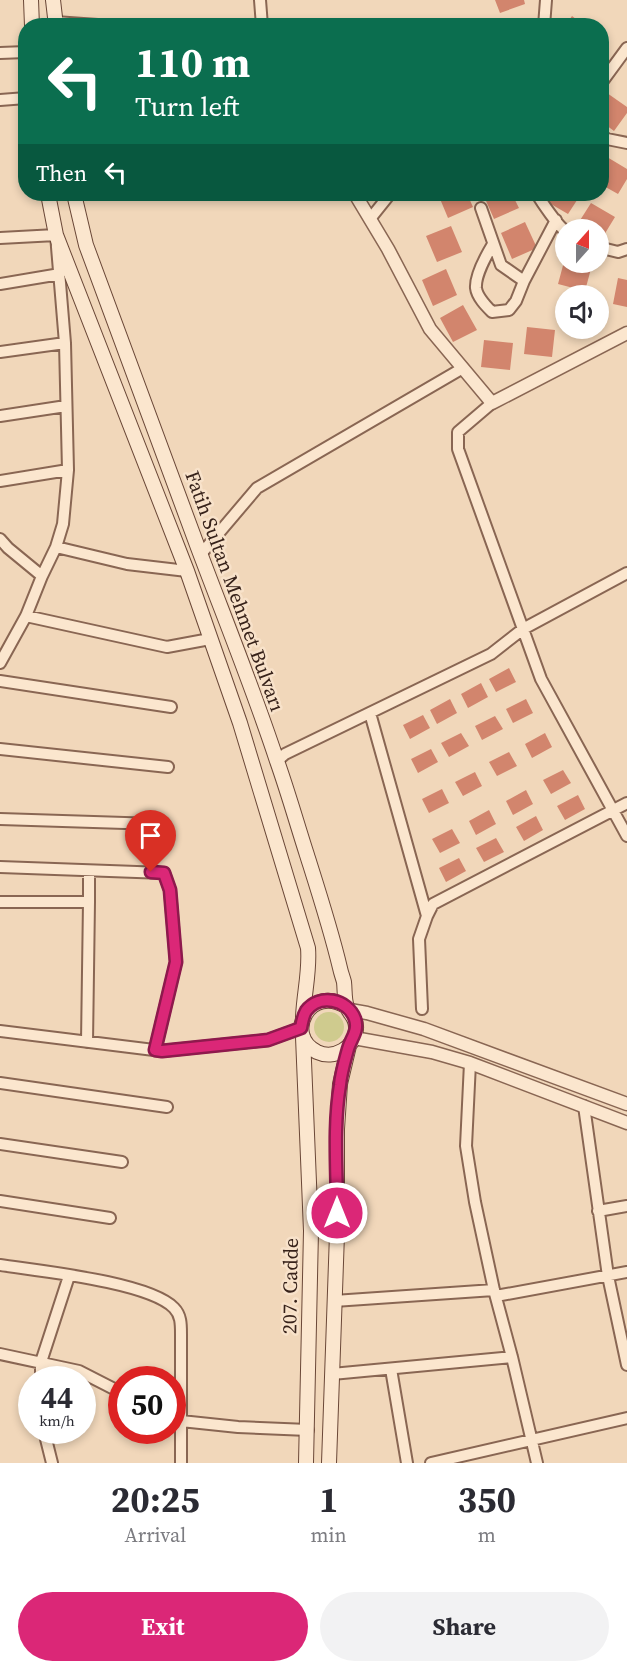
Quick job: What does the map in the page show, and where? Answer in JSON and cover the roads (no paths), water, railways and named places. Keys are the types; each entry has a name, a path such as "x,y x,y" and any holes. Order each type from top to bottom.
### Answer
{"main road":[{"path":"31,0 32,18"},
{"path":"53,0 55,18"},
{"name":"Fatih Sultan Mehmet Bulvarı","path":"49,201 56,235 187,571 240,723 308,948 309,966 302,1028"},
{"name":"Fatih Sultan Mehmet Bulvarı","path":"76,201 86,245 277,761 331,930 348,1009"},
{"path":"329,1463 340,1084 356,1029 355,1019 339,1002 321,1001 306,1011 302,1028 308,1045 315,1051 324,1054 342,1052 351,1042"},
{"name":"207. Cadde","path":"302,1028 311,1231 306,1463"}],"street":[{"path":"260,0 261,18"},
{"path":"545,18 546,0"},
{"path":"609,72 627,48"},
{"path":"0,53 18,52"},
{"path":"0,100 18,99"},
{"path":"609,139 627,143"},
{"path":"359,201 430,328 492,403"},
{"path":"370,219 384,201"},
{"path":"542,201 555,219"},
{"path":"481,208 501,265 524,281"},
{"path":"493,244 481,265 476,289 492,312 509,310 516,301 555,222"},
{"path":"0,238 56,235 65,343 68,470 63,524 56,547 26,616 0,663"},
{"path":"609,250 618,252 627,249"},
{"path":"0,284 60,274"},
{"path":"627,333 492,403 458,432 458,449 541,679 627,837"},
{"path":"0,352 65,343"},
{"path":"201,554 258,488 463,368"},
{"path":"0,416 66,406"},
{"path":"0,481 68,470"},
{"path":"0,539 42,576"},
{"path":"56,547 127,564 187,571"},
{"path":"277,761 285,754 491,654 523,629 627,573"},
{"path":"26,616 166,647 210,639"},
{"path":"0,681 171,707"},
{"path":"370,713 427,916"},
{"path":"0,749 168,766"},
{"path":"422,1009 419,939 433,904 627,803"},
{"path":"0,819 156,824"},
{"path":"0,867 164,873 170,890 176,962 155,1050"},
{"path":"87,1042 89,871"},
{"path":"0,902 89,902"},
{"path":"348,1009 424,1029 627,1104"},
{"path":"0,1031 162,1051 268,1040 302,1028"},
{"path":"351,1042 432,1052 470,1063 627,1123"},
{"path":"470,1063 466,1146 475,1202 537,1463"},
{"path":"0,1083 167,1107"},
{"path":"584,1107 608,1276 625,1342 627,1365"},
{"path":"0,1144 122,1162"},
{"path":"0,1201 110,1218"},
{"path":"598,1211 627,1206"},
{"path":"0,1265 124,1286 160,1298 174,1307 180,1316 179,1366"},
{"path":"334,1301 495,1293 627,1272"},
{"path":"41,1366 69,1276"},
{"path":"0,1354 79,1371 108,1386"},
{"path":"332,1374 512,1356"},
{"path":"391,1368 406,1463"},
{"path":"431,1463 627,1418"},
{"path":"186,1420 238,1427 308,1430"},
{"path":"47,1444 52,1463"},
{"path":"178,1444 179,1463"}]}
